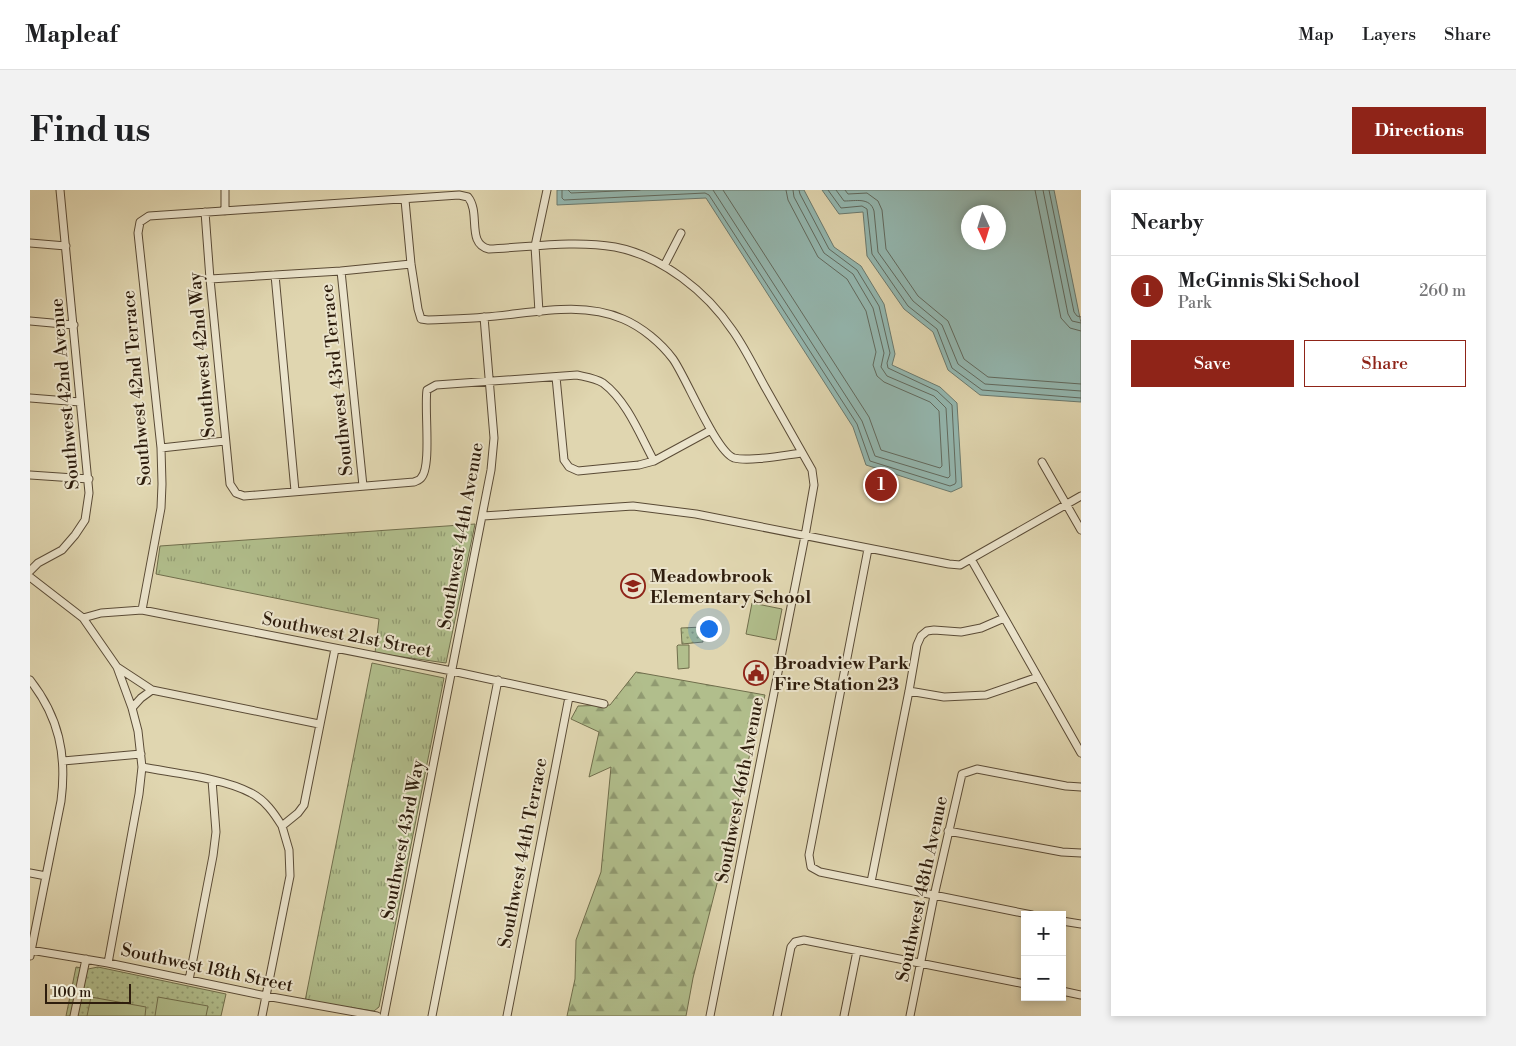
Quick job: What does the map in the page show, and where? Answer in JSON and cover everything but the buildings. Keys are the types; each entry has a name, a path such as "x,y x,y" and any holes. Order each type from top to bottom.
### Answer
{"street":[{"name":"Southwest 42nd Avenue","path":"30,571 38,563 62,550 75,535 85,520 90,493 60,190"},
{"path":"225,190 225,211"},
{"path":"539,312 535,246 546,190"},
{"name":"Southwest 46th Avenue","path":"406,200 468,197 472,203 477,240 482,248 592,245 616,248 664,266 699,291 716,308 734,331 812,470 814,480 805,536 710,1016"},
{"path":"205,212 406,200 411,264 421,318 428,320 484,317 579,309 600,312 624,319 648,334 673,360 711,430 733,457 747,459 802,453"},
{"name":"Southwest 42nd Terrace","path":"142,610 160,508 160,448 138,233 140,222 149,216 205,212"},
{"name":"Southwest 42nd Way","path":"205,212 230,484 236,493 244,496 295,491"},
{"path":"664,266 681,233"},
{"path":"30,244 66,246"},
{"path":"210,279 342,271 411,264"},
{"name":"Southwest 43rd Terrace","path":"342,271 363,486"},
{"path":"275,275 295,491 414,482 420,479 424,473 428,436 426,399 428,390 436,385 577,375 591,378 602,383 616,396 654,461"},
{"name":"Southwest 44th Avenue","path":"452,671 483,516 494,438 484,317"},
{"path":"30,321 74,325"},
{"path":"556,377 564,460 569,467 578,471 639,466 654,461 711,430"},
{"path":"30,398 80,402"},
{"path":"160,448 225,441"},
{"path":"1042,462 1081,530"},
{"path":"30,475 89,479"},
{"path":"483,516 633,506 696,514 868,549 949,564 960,564 1081,496"},
{"path":"868,549 809,855 811,867 820,872 1021,913"},
{"path":"971,559 1081,754"},
{"path":"30,577 82,618 116,667 132,708 142,767 139,794 108,963"},
{"name":"Southwest 21st Street","path":"82,618 101,613 142,610 498,680 604,704"},
{"path":"871,882 917,645 921,636 927,631 934,630 961,632 981,628 1004,618"},
{"path":"282,826 298,813 304,805 334,648"},
{"path":"116,667 152,690 319,724"},
{"name":"Southwest 43rd Way","path":"384,1016 452,671"},
{"path":"909,691 944,697 986,695 1038,677"},
{"path":"30,680 41,694 58,732 64,781 62,801 30,952"},
{"path":"432,1016 498,680"},
{"path":"132,708 152,690"},
{"name":"Southwest 44th Terrace","path":"508,1016 569,696"},
{"path":"63,761 141,754"},
{"path":"142,767 236,786 252,793 275,814 282,826 289,850 290,876 262,1016"},
{"name":"Southwest 48th Avenue","path":"910,1016 934,896 962,774 977,769 1066,786 1081,787"},
{"path":"189,980 216,832 212,780"},
{"path":"948,831 1062,852 1081,853"},
{"path":"30,873 46,876"},
{"path":"1066,921 1081,924"},
{"path":"777,1016 791,947 795,942 804,940 1021,983"},
{"name":"Southwest 18th Street","path":"30,952 108,963 266,996 377,1016"},
{"path":"844,1016 857,952"},
{"path":"74,1016 86,959"},
{"path":"1066,992 1081,995"}],"green space":[{"path":"475,524 446,663 375,653 379,619 156,574 160,546"},
{"path":"752,603 782,609 776,640 746,634"},
{"path":"702,627 703,642 682,644 681,628"},
{"path":"678,645 689,645 689,668 678,669"},
{"path":"372,663 444,678 379,1007 374,1011 305,1001"},
{"path":"636,672 765,695 693,978 686,1016 567,1016 575,979 576,940 601,872 611,767 589,777 599,732 571,719 578,706 610,705"},
{"path":"76,967 88,969 98,967 226,994 221,1016 66,1016"},
{"path":"91,997 146,1007 145,1016 87,1016"},
{"path":"158,997 208,1006 206,1016 155,1016"}],"water":[{"path":"557,190 804,190 834,247 861,266 884,304 895,354 892,365 940,387 957,403 962,487 951,492 866,465 853,427 706,198 557,205"},
{"path":"822,190 1054,190 1081,323 1081,402 980,395 948,370 933,332 904,309 867,256 863,212 839,214"}],"place":[{"name":"McGinnis Ski School","path":"881,485"},
{"name":"Meadowbrook Elementary School","path":"633,586"},
{"name":"Broadview Park Fire Station 23","path":"756,673"}]}
